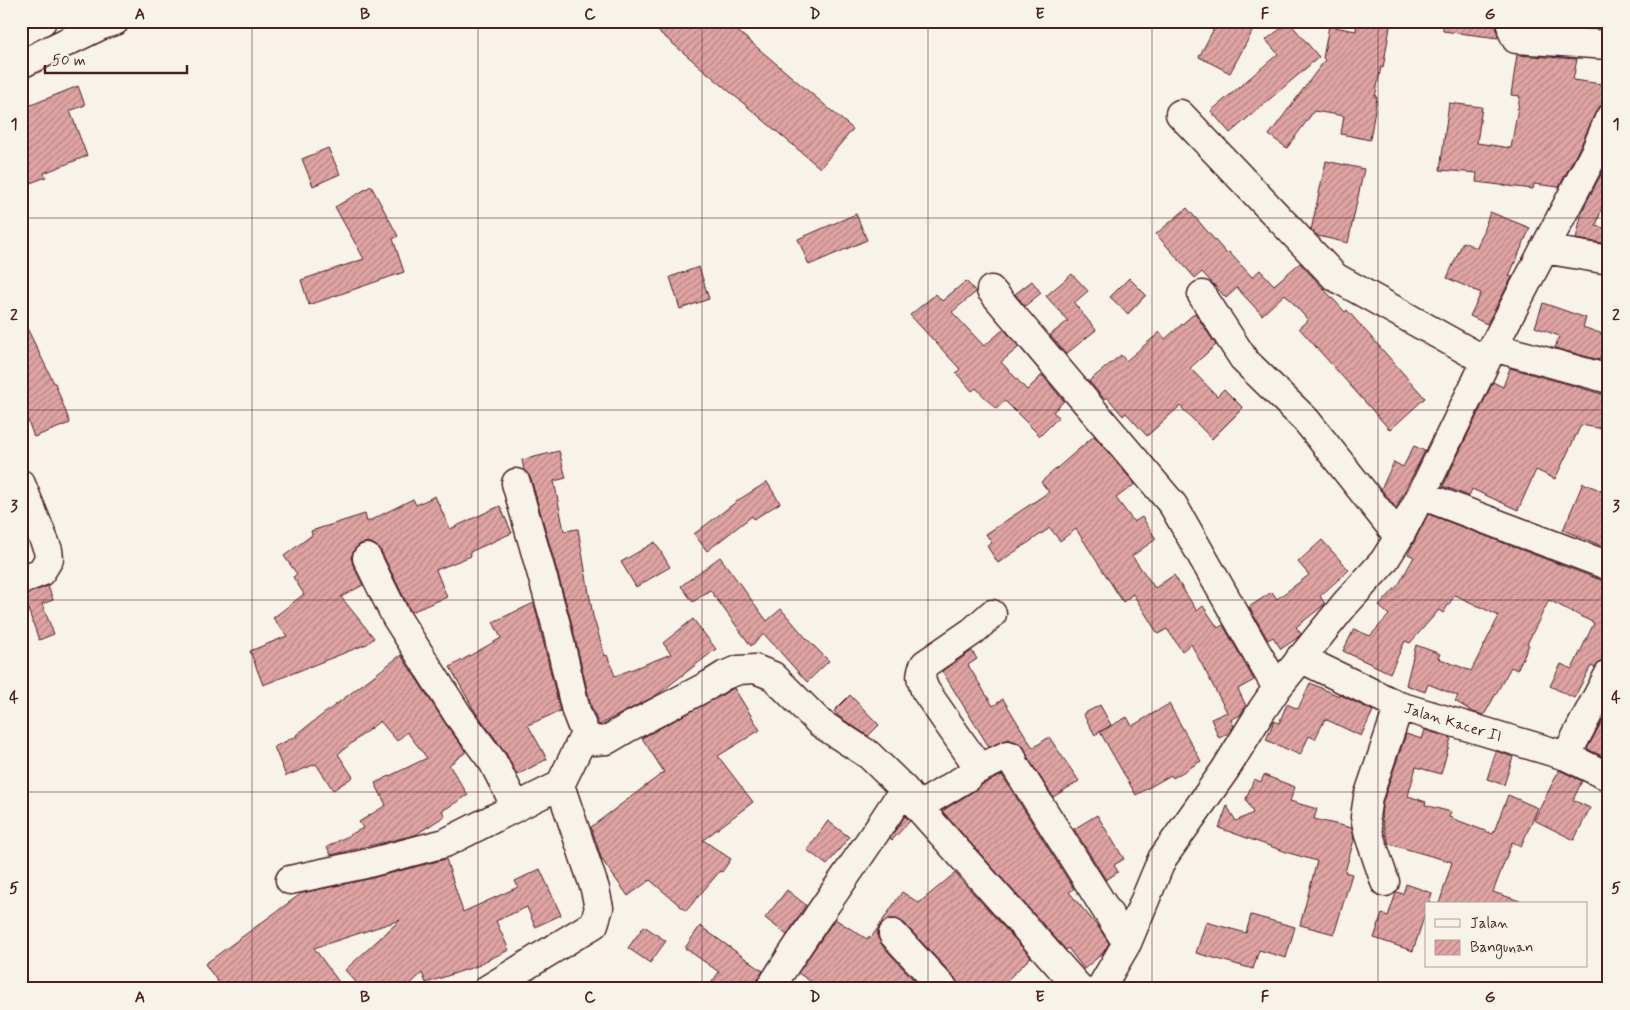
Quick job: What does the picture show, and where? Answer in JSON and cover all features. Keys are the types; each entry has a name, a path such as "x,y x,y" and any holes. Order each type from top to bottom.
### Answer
{"main road":[{"path":"21,32 42,21"},
{"path":"21,64 102,25 115,21"},
{"path":"1512,21 1512,30 1516,39 1609,45"},
{"path":"1180,114 1335,277 1490,354 1609,379"},
{"path":"1100,989 1127,942 1162,859 1225,770 1262,710 1300,658 1384,561 1399,537 1490,354 1596,150 1609,119"},
{"path":"1544,249 1609,260"},
{"path":"991,290 1173,505 1278,688"},
{"path":"1202,295 1245,361 1306,420 1399,537"},
{"path":"516,483 555,620 576,711 585,734 594,741 608,740 725,675 739,670 756,669 773,676 820,723 869,755 911,798 1080,989"},
{"path":"21,484 48,550 49,559 40,572 21,580"},
{"path":"1421,495 1609,566"},
{"path":"367,558 396,617 458,715 493,762 516,807"},
{"path":"974,771 975,765 972,758 925,690 921,679 921,672 925,664 973,631 992,614"},
{"name":"Jalan Kacer II","path":"1300,658 1399,706 1566,756 1609,777"},
{"path":"1566,756 1609,674"},
{"path":"1385,882 1365,817 1368,797 1399,706"},
{"path":"290,880 365,864 445,843 560,785 585,734"},
{"path":"770,989 793,952 872,839 911,798 969,776 974,771 1008,755 1012,757 1014,764 1127,942"},
{"path":"488,989 594,924 599,908 595,889 560,785"},
{"path":"893,934 944,989"}],"building":[{"path":"646,21 726,21 853,129 820,168"},
{"path":"1218,21 1258,21 1230,73 1199,57"},
{"path":"1357,21 1391,21 1383,68 1381,67 1375,97 1377,97 1370,140 1341,134 1344,116 1314,111 1287,148 1269,135 1325,60 1323,58 1329,26 1356,31"},
{"path":"1443,21 1496,21 1498,38 1443,31"},
{"path":"1534,21 1589,21 1588,28 1534,24"},
{"path":"1289,22 1319,57 1230,133 1211,111 1278,54 1266,40"},
{"path":"1517,55 1577,59 1573,80 1609,85 1609,104 1600,106 1595,113 1559,187 1534,184 1533,189 1476,182 1477,173 1440,170 1449,103 1482,107 1477,143 1511,148 1520,96 1511,95"},
{"path":"78,86 85,105 70,111 87,156 44,173 46,177 25,185 21,176 21,109"},
{"path":"328,148 340,174 313,186 302,159"},
{"path":"1609,159 1609,186 1596,226 1609,229 1609,244 1576,239 1582,211"},
{"path":"1326,161 1364,169 1348,243 1318,236 1311,230"},
{"path":"371,186 398,236 393,239 404,272 309,305 301,280 364,259 335,207"},
{"path":"1187,208 1227,254 1229,252 1252,277 1260,270 1274,285 1300,263 1345,312 1347,310 1425,398 1390,430 1299,328 1308,320 1285,294 1262,315 1237,288 1226,298 1202,272 1195,278 1156,234"},
{"path":"1490,212 1530,228 1509,276 1512,277 1487,324 1470,316 1481,293 1447,278 1463,242 1477,248"},
{"path":"856,214 867,240 809,265 798,239"},
{"path":"699,267 709,299 680,309 670,277"},
{"path":"1072,274 1088,291 1074,303 1096,330 1066,354 1050,335 1068,321 1046,296"},
{"path":"1129,278 1146,295 1128,314 1110,297"},
{"path":"966,281 976,292 952,312 984,346 1004,329 1019,347 1001,362 1027,390 1042,375 1064,401 1053,412 1059,417 1040,436 1005,401 996,409 976,388 972,391 956,373 960,369 910,315 936,294 942,301"},
{"path":"1032,281 1041,293 1025,306 1015,294"},
{"path":"1543,303 1586,318 1583,327 1608,336 1599,360 1555,348 1559,336 1535,327"},
{"path":"1195,313 1216,345 1190,368 1217,396 1224,389 1243,408 1212,439 1180,406 1147,436 1126,413 1123,416 1107,397 1104,399 1089,381 1121,355 1126,361 1160,332 1165,339"},
{"path":"21,316 55,383 70,423 34,437 21,402"},
{"path":"1510,368 1609,396 1609,430 1581,425 1555,479 1536,470 1518,510 1472,489 1469,496 1443,486 1493,382 1503,387"},
{"path":"1094,436 1135,484 1116,498 1134,522 1142,517 1156,539 1132,556 1155,588 1174,575 1197,611 1203,606 1218,628 1223,625 1254,680 1238,689 1246,706 1240,715 1231,720 1234,726 1229,733 1219,738 1211,719 1227,712 1191,644 1182,651 1167,629 1158,634 1133,594 1123,602 1076,529 1060,541 1050,528 998,563 987,546 992,543 986,534 1049,492 1041,482"},
{"path":"1414,446 1425,451 1396,508 1381,489 1394,462 1403,467"},
{"path":"559,451 566,478 554,481 564,531 578,529 593,616 605,656 607,655 615,676 671,654 663,643 693,619 716,649 657,695 599,725 591,706 570,617 531,479 524,470 522,460"},
{"path":"767,482 780,503 754,519 752,516 707,551 694,534 740,499"},
{"path":"1583,483 1609,494 1609,549 1563,530"},
{"path":"435,496 450,529 500,506 512,533 470,552 471,556 436,570 447,597 411,612 381,551 369,542 360,544 354,550 351,557 363,585 341,597 374,638 367,644 263,685 250,651 287,636 273,618 304,594 293,577 297,574 284,556 312,535 311,531 365,514 367,522 413,499 416,505"},
{"path":"1428,514 1603,581 1609,581 1609,655 1607,659 1600,661 1595,668 1591,666 1574,698 1550,686 1561,664 1572,669 1594,623 1549,600 1527,644 1529,645 1517,670 1511,667 1484,715 1473,712 1455,701 1458,696 1428,684 1425,692 1406,685 1416,645 1440,654 1438,658 1471,671 1499,616 1455,595 1443,613 1439,610 1410,643 1405,641 1390,673 1343,651 1354,629 1370,636 1389,615 1379,606 1399,584 1414,557 1408,554"},
{"path":"1322,540 1349,570 1320,596 1325,604 1296,627 1301,634 1281,649 1273,637 1268,640 1249,607 1272,592 1277,599 1309,575 1298,562"},
{"path":"655,542 670,567 636,587 621,562"},
{"path":"720,557 767,621 781,609 829,661 807,682 764,634 751,646 710,590 693,602 681,586"},
{"path":"48,586 53,600 42,604 54,634 39,640 28,609 21,612 21,595"},
{"path":"534,603 560,711 528,725 547,759 517,775 506,753 474,710 450,667 501,638 493,622"},
{"path":"972,651 977,659 968,665 993,706 1003,699 1033,748 1049,737 1079,781 1053,797 1028,758 1024,747 1019,743 1008,739 989,747 942,671"},
{"path":"401,655 466,752 449,765 468,795 442,811 445,816 415,835 331,855 327,847 363,828 359,822 386,805 375,783 427,758 407,732 397,741 380,721 338,754 353,777 333,790 316,764 286,776 274,747 297,736"},
{"path":"1310,683 1339,696 1339,694 1373,711 1361,736 1325,719 1315,739 1309,736 1300,755 1266,740 1274,721 1279,723 1287,704 1298,709"},
{"path":"734,688 760,730 718,756 753,802 703,840 731,859 722,872 720,871 686,911 650,880 628,896 602,860 591,827 664,772 642,738"},
{"path":"850,695 879,725 868,736 838,716 834,711"},
{"path":"1169,704 1201,761 1173,778 1171,775 1136,795 1100,732 1127,717 1132,726"},
{"path":"1100,705 1111,725 1095,735 1083,714"},
{"path":"1609,708 1609,759 1587,749"},
{"path":"1425,730 1451,738 1441,774 1416,767 1408,796 1426,802 1425,805 1451,812 1449,817 1493,834 1508,795 1538,808 1521,846 1512,842 1493,892 1520,902 1440,902 1452,862 1389,844 1381,816 1383,801 1406,734 1422,739"},
{"path":"1496,751 1513,757 1504,785 1487,779"},
{"path":"1559,770 1582,781 1573,800 1590,808 1574,840 1534,820"},
{"path":"1002,775 1074,889 1069,892 1109,943 1103,953 1084,969 1068,948 1066,950 942,811 983,784"},
{"path":"1264,775 1295,787 1290,801 1317,809 1314,819 1352,828 1354,840 1345,872 1352,874 1334,934 1300,925 1317,861 1219,828 1227,806 1236,821 1253,813 1246,799 1254,779 1261,782"},
{"path":"1097,815 1124,859 1114,865 1118,872 1106,880 1074,829"},
{"path":"905,816 910,821 892,840 890,838"},
{"path":"828,821 849,837 827,865 807,850"},
{"path":"446,859 463,912 518,887 515,881 540,869 561,915 535,927 527,907 496,921 509,950 480,965 426,983 422,973 405,989 362,989 345,970 400,920 314,948 344,989 223,989 205,964 302,893 368,879"},
{"path":"955,873 1031,957 998,989 959,989 955,978 904,923 897,919 889,919 882,923 878,930 878,938 882,945 922,989 822,989 798,973 835,919 867,939 869,936 871,938 902,892 919,903"},
{"path":"1406,884 1432,893 1430,902 1425,902 1425,914 1413,951 1374,938 1382,914 1388,916 1397,892 1403,894"},
{"path":"787,890 806,905 787,935 765,918"},
{"path":"1251,915 1295,927 1286,958 1259,950 1253,969 1196,953 1206,922 1246,933"},
{"path":"644,926 666,941 650,963 628,948"},
{"path":"700,926 763,971 754,989 707,989 719,972 685,948"}]}
